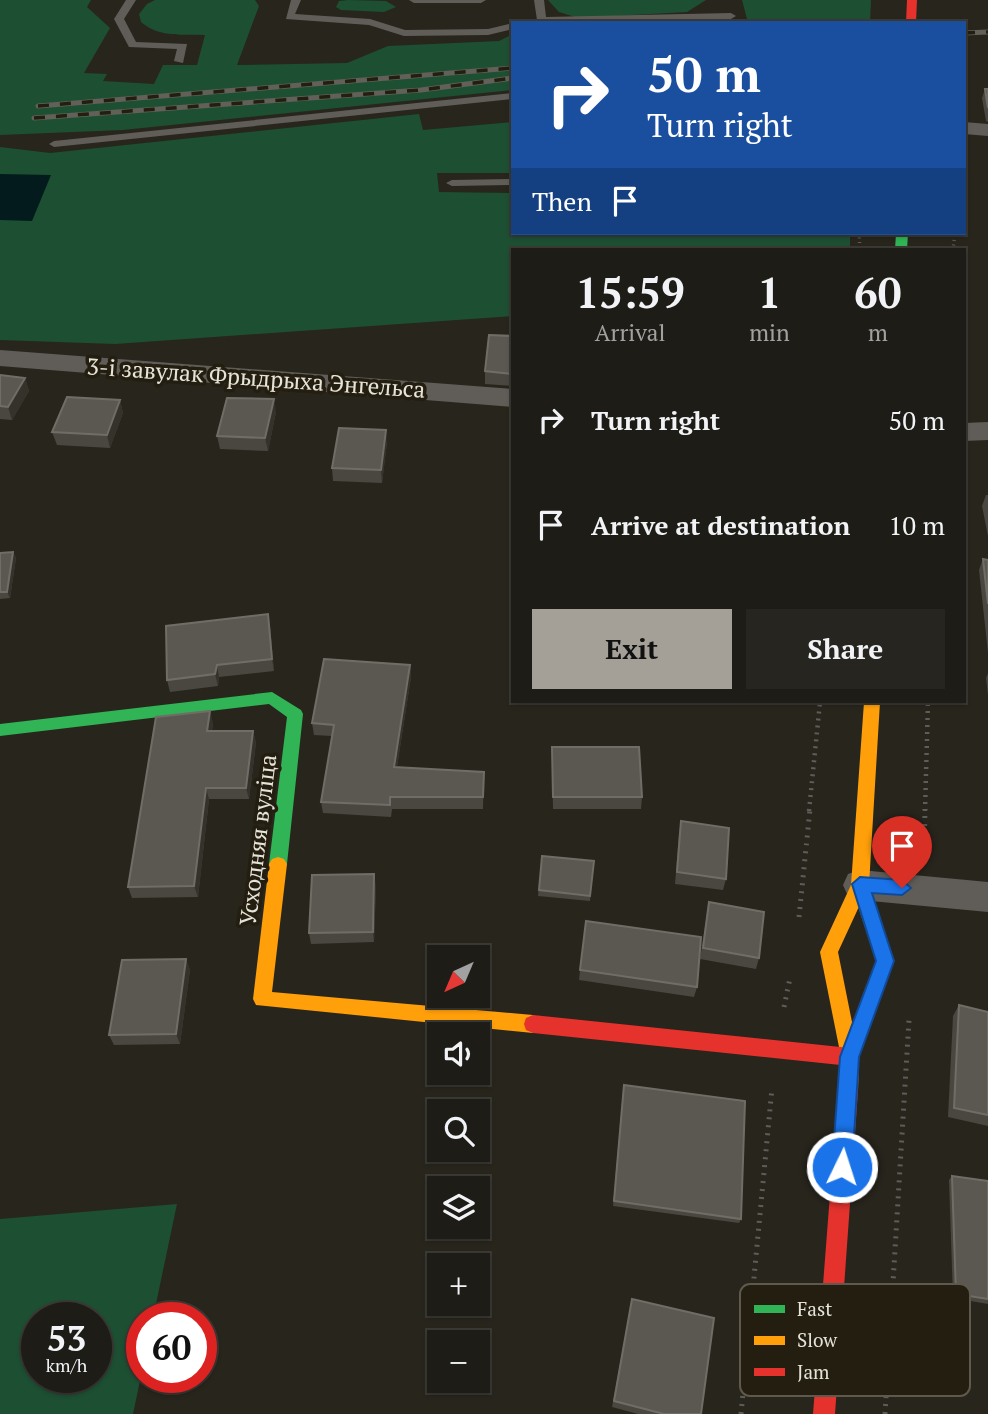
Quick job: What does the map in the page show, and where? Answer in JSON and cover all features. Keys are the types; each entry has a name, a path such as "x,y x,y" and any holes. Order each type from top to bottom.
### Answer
{"street":[{"path":"911,21 912,0"},
{"path":"966,128 988,130"},
{"name":"3-і завулак Фрыдрыха Энгельса","path":"0,358 511,398"},
{"path":"966,432 988,431"},
{"name":"Усходняя вуліца","path":"0,730 272,698 295,714 262,999 776,1047"},
{"path":"833,1284 849,1057 829,952 860,884 872,703"},
{"path":"860,884 988,897"},
{"path":"849,1057 885,961 860,884"},
{"path":"776,1047 849,1057"},
{"path":"824,1414 825,1396"}],"lane":[{"path":"131,0 119,19 133,45 183,46 179,61"},
{"path":"296,0 289,17 370,22 404,33 488,32 511,26"},
{"path":"414,0 481,0"},
{"path":"539,0 542,20"},
{"path":"537,21 731,15"},
{"path":"54,144 511,96"},
{"path":"452,183 511,182"}],"path":[{"path":"923,889 928,703"},
{"path":"753,1284 776,1047 791,971"},
{"path":"894,1284 909,1018"},
{"path":"741,1414 743,1396"},
{"path":"886,1414 887,1396"}],"green space":[{"path":"0,0 91,0 87,7 110,28 84,73 107,74 103,81 154,84 163,65 197,65 205,35 156,31 141,22 139,14 147,4 155,0 255,0 259,6 237,65 347,63 388,46 499,41 511,35 511,90 123,130 0,135"},
{"path":"548,0 706,0 687,12 578,18 559,12"},
{"path":"742,0 871,0 870,21 747,21"},
{"path":"339,1 386,1 396,7 384,12 341,10 336,7"},
{"path":"419,114 423,130 511,122 511,173 437,173 439,192 511,193 511,235 850,235 850,248 511,248 511,316 115,344 0,340 0,147 50,153"},
{"path":"177,1204 156,1302 126,1302 126,1393 137,1393 133,1414 0,1414 0,1219"}],"water":[{"path":"0,174 51,175 32,221 0,220"}],"building":[{"path":"489,335 511,336 511,374 485,371"},
{"path":"0,375 25,378 8,407 0,406"},
{"path":"67,397 120,400 107,435 52,432"},
{"path":"227,398 274,399 265,438 217,436"},
{"path":"339,428 386,430 381,470 332,468"},
{"path":"13,552 7,592 0,592 0,553"},
{"path":"983,559 988,560 988,604"},
{"path":"268,614 272,659 217,665 215,674 167,680 166,626"},
{"path":"324,659 410,665 394,767 484,772 483,797 390,797 390,805 321,802 334,725 312,723"},
{"path":"210,711 207,731 253,731 246,788 206,788 194,886 128,887 156,717"},
{"path":"552,747 639,747 642,797 553,797"},
{"path":"681,821 729,828 726,879 677,872"},
{"path":"542,856 594,861 590,896 539,890"},
{"path":"374,874 373,932 309,933 312,875"},
{"path":"709,902 764,912 759,958 703,948"},
{"path":"586,921 701,937 697,987 580,970"},
{"path":"186,959 176,1034 109,1035 122,960"},
{"path":"959,1005 988,1012 988,1115 954,1108"},
{"path":"624,1085 745,1101 741,1219 614,1201"},
{"path":"952,1176 988,1181 988,1299 970,1296 970,1284 956,1284"},
{"path":"632,1299 714,1318 701,1414 664,1414 614,1401"}],"railway":[{"path":"966,33 988,32"},
{"path":"38,106 511,68"},
{"path":"34,118 421,90 511,78"}],"traffic: fast":[{"path":"901,248 902,235"},
{"path":"0,730 272,698 295,714 278,864"},
{"path":"850,1057 885,961 860,885"}],"traffic: slow":[{"path":"848,1091 850,1057 829,952 860,885 872,703"},
{"path":"278,864 262,999 533,1024"}],"traffic: jam":[{"path":"911,21 912,0"},
{"path":"533,1024 850,1057"},
{"path":"834,1284 848,1091"},
{"path":"824,1414 825,1396"}],"route":[{"path":"842,1167 849,1057 885,961 860,884 902,888"}]}
